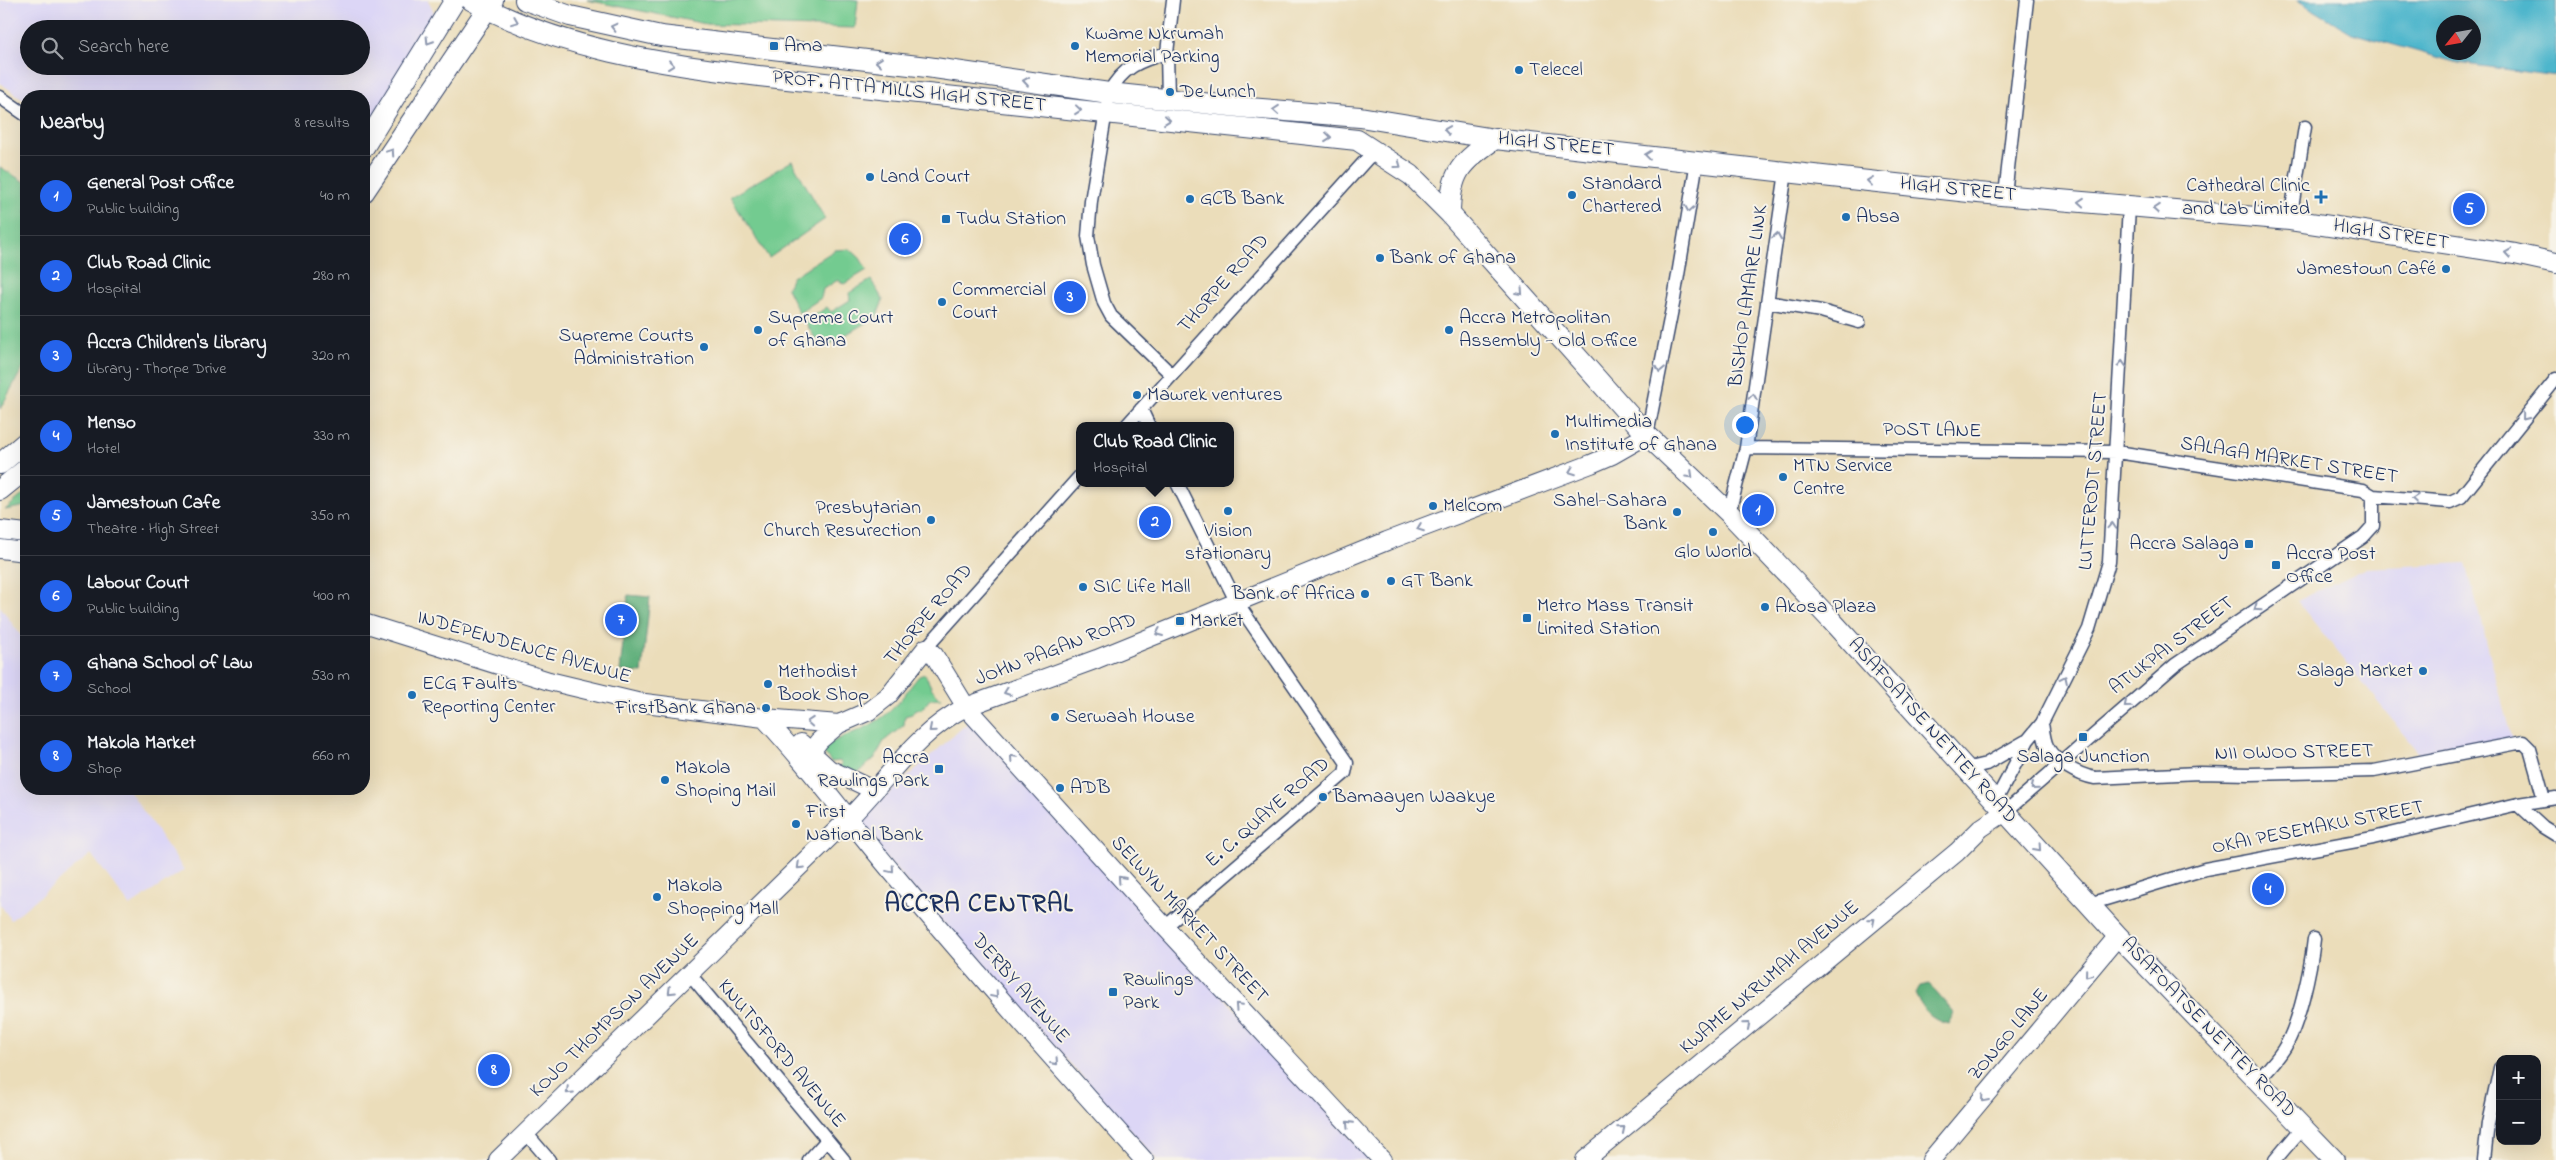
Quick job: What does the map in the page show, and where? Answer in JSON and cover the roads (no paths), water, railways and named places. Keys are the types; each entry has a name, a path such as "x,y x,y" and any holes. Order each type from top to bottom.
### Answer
{"main road":[{"path":"370,137 455,0"},
{"name":"PROF. ATTA MILLS HIGH STREET","path":"525,0 570,16 661,36 927,67 1109,93 1249,108 1360,117"},
{"path":"370,183 484,3"},
{"name":"PROF. ATTA MILLS HIGH STREET","path":"484,3 589,48 661,64 1356,140"},
{"path":"1356,140 1360,117"},
{"name":"HIGH STREET","path":"1360,117 1495,138 1786,172 2005,196 2290,220 2515,254 2556,263"},
{"path":"1450,214 1450,198 1454,178 1462,164 1469,156 1495,138"},
{"name":"ASAFOATSE NETTEY ROAD","path":"1356,140 1375,150 1410,175 1450,214 1647,435 1729,513 1831,620 2118,936 2334,1160"},
{"name":"JOHN PAGAN ROAD","path":"848,820 873,790 930,730 947,716 966,707 1098,659 1236,601 1591,464 1612,455 1647,435"},
{"path":"0,464 20,447"},
{"path":"0,490 20,474"},
{"path":"0,530 20,532"},
{"path":"0,550 20,552"},
{"name":"INDEPENDENCE AVENUE","path":"370,625 549,681 614,697 637,702 773,719"},
{"name":"SELWYN MARKET STREET","path":"926,648 934,655 966,707 1165,927 1382,1160"},
{"name":"THORPE ROAD","path":"773,719 839,724 876,707 896,688 926,648"},
{"path":"773,719 836,774 873,790"},
{"path":"773,719 848,820"},
{"path":"810,753 819,741 839,724"},
{"name":"KWAME NKRUMAH AVENUE","path":"1585,1160 1957,852 2000,807"},
{"name":"KOJO THOMPSON AVENUE","path":"498,1160 848,820"},
{"name":"DERBY AVENUE","path":"848,820 997,998 1144,1160"},
{"name":"ZONGO LANE","path":"1931,1160 2118,936"}],"street":[{"path":"1168,98 1167,53 1173,0"},
{"path":"2005,196 2026,0"},
{"path":"1167,53 1140,60 1116,79 1109,93 1091,201 1088,236 1093,265 1104,303 1111,316 1171,374"},
{"path":"0,97 20,111"},
{"path":"2290,220 2305,128"},
{"name":"THORPE ROAD","path":"1130,422 1375,150"},
{"path":"1647,435 1674,299 1697,161"},
{"name":"BISHOP LAMAIRE LINK","path":"1729,513 1746,448 1786,172"},
{"name":"LUTTERODT STREET","path":"2028,740 2042,723 2089,629 2110,562 2129,207"},
{"path":"1767,302 1821,311 1859,322"},
{"name":"SALAGA MARKET STREET","path":"2117,452 2363,490 2373,496 2450,502 2456,500 2556,379"},
{"path":"1141,409 1147,422"},
{"name":"POST LANE","path":"1746,448 2117,452"},
{"name":"THORPE ROAD","path":"926,648 1076,480"},
{"name":"E. C. QUAYE ROAD","path":"1165,927 1345,773 1347,768 1347,763 1236,601 1179,487"},
{"name":"ATUKPAI STREET","path":"2000,807 2062,763 2174,665 2364,537 2373,526 2373,496"},
{"path":"2042,723 2046,746 2062,763"},
{"path":"1965,769 1986,764 2028,740"},
{"path":"2000,807 2028,740"},
{"name":"NII OWOO STREET","path":"2062,763 2095,778 2198,773 2251,774 2374,771 2523,742 2527,745 2550,798"},
{"name":"OKAI PESEMAKU STREET","path":"2089,904 2205,869 2373,838 2550,798"},
{"path":"2518,804 2542,827 2556,836"},
{"path":"2258,1080 2284,1050 2305,992 2314,939"},
{"name":"KNUTSFORD AVENUE","path":"689,973 844,1160"},
{"path":"2484,1160 2488,1123 2496,1086"},
{"path":"2275,1160 2303,1127"},
{"path":"526,1133 549,1160"},
{"path":"809,1160 827,1140"}],"water":[{"path":"2297,0 2556,0 2556,76 2447,60 2481,60 2481,15 2436,15 2436,57 2352,33"}],"place":[{"name":"Ama","path":"774,46"},
{"name":"Kwame Nkrumah Memorial Parking","path":"1075,46"},
{"name":"Telecel","path":"1519,70"},
{"name":"De Lunch","path":"1170,92"},
{"name":"Land Court","path":"870,177"},
{"name":"Standard Chartered","path":"1572,195"},
{"name":"Cathedral Clinic and Lab Limited","path":"2321,197"},
{"name":"GCB Bank","path":"1190,199"},
{"name":"Jamestown Cafe","path":"2469,209"},
{"name":"Absa","path":"1846,217"},
{"name":"Tudu Station","path":"946,219"},
{"name":"Labour Court","path":"905,239"},
{"name":"Bank of Ghana","path":"1380,258"},
{"name":"Jamestown Café","path":"2446,269"},
{"name":"Accra Children's Library","path":"1070,297"},
{"name":"Commercial Court","path":"942,302"},
{"name":"Supreme Court of Ghana","path":"758,330"},
{"name":"Accra Metropolitan Assembly - Old Office","path":"1449,330"},
{"name":"Supreme Courts Administration","path":"704,347"},
{"name":"Mawrek ventures","path":"1137,395"},
{"name":"Multimedia Institute of Ghana","path":"1555,434"},
{"name":"MTN Service Centre","path":"1783,477"},
{"name":"Melcom","path":"1433,506"},
{"name":"General Post Office","path":"1758,510"},
{"name":"Vision stationary","path":"1228,511"},
{"name":"Sahel-Sahara Bank","path":"1677,512"},
{"name":"Presbytarian Church Resurection","path":"931,520"},
{"name":"Club Road Clinic","path":"1155,522"},
{"name":"Glo World","path":"1713,532"},
{"name":"Accra Salaga","path":"2249,544"},
{"name":"Accra Post Office","path":"2276,565"},
{"name":"GT Bank","path":"1391,581"},
{"name":"SIC Life Mall","path":"1083,587"},
{"name":"Bank of Africa","path":"1365,594"},
{"name":"Akosa Plaza","path":"1765,607"},
{"name":"Metro Mass Transit Limited Station","path":"1527,618"},
{"name":"Ghana School of Law","path":"621,620"},
{"name":"Market","path":"1180,621"},
{"name":"Salaga Market","path":"2423,671"},
{"name":"Methodist Book Shop","path":"768,684"},
{"name":"ECG Faults Reporting Center","path":"412,695"},
{"name":"FirstBank Ghana","path":"766,708"},
{"name":"Serwaah House","path":"1055,717"},
{"name":"Salaga Junction","path":"2083,737"},
{"name":"Accra Rawlings Park","path":"939,769"},
{"name":"Makola Shoping Mail","path":"665,780"},
{"name":"ADB","path":"1060,788"},
{"name":"Bamaayen Waakye","path":"1323,797"},
{"name":"First National Bank","path":"796,824"},
{"name":"Menso","path":"2268,889"},
{"name":"Makola Shopping Mall","path":"657,897"},
{"name":"Rawlings Park","path":"1113,992"},
{"name":"Makola Market","path":"494,1070"}],"district":[{"name":"ACCRA CENTRAL","path":"979,905"}]}
